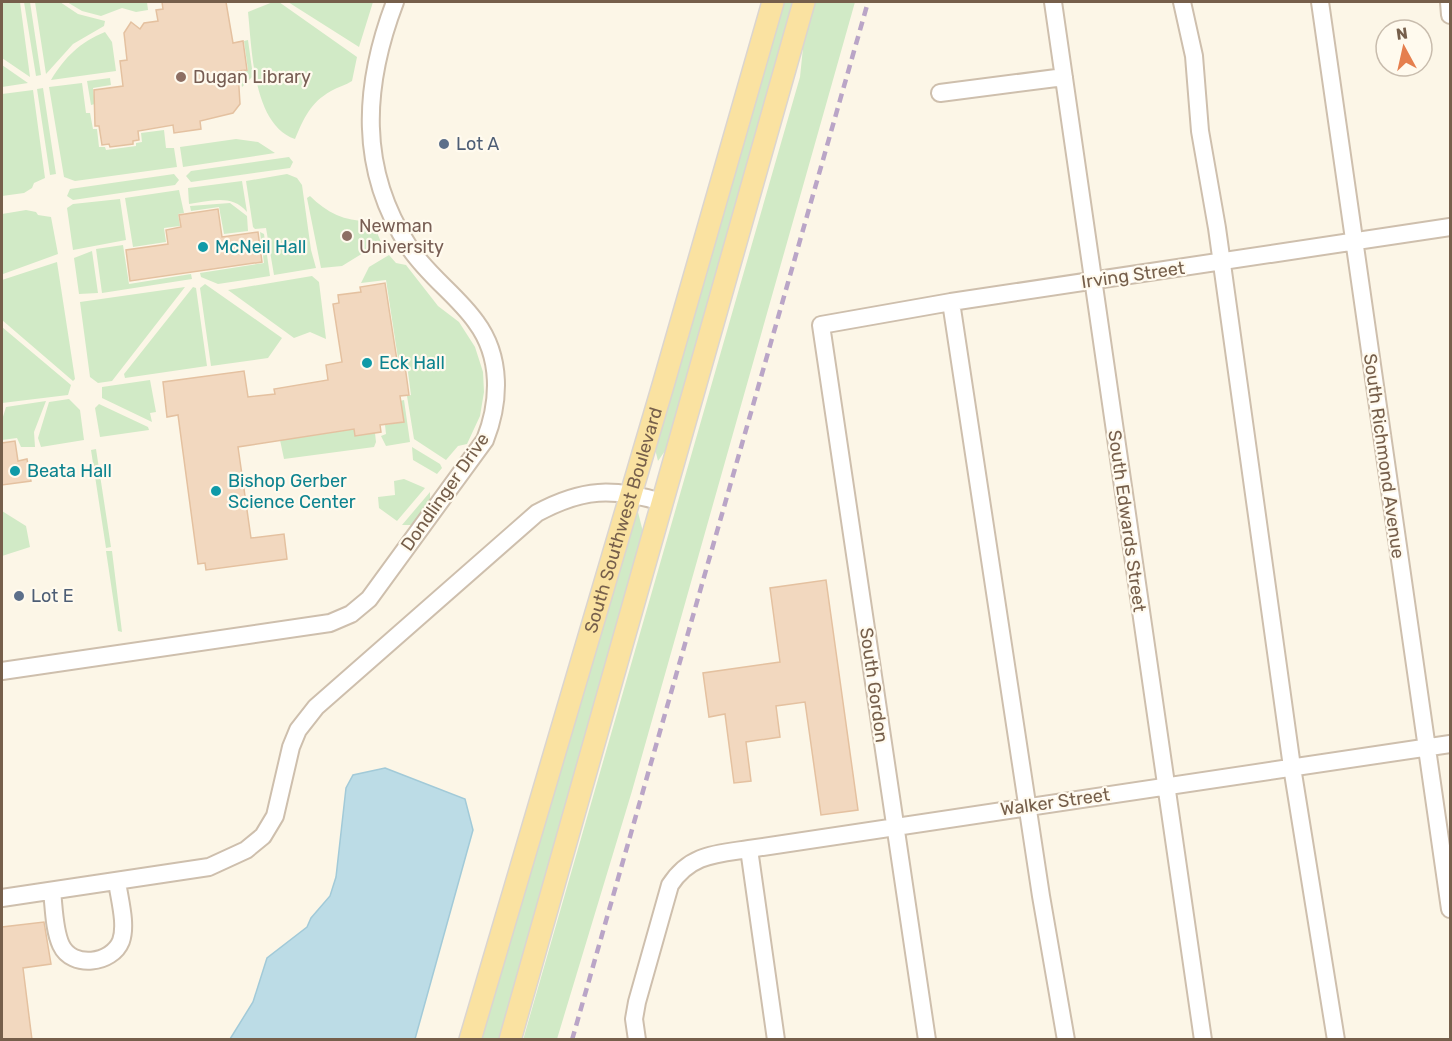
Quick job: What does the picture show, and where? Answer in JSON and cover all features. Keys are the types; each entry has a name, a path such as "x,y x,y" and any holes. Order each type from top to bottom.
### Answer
{"main road":[{"name":"South Southwest Boulevard","path":"470,1040 772,2"},
{"name":"South Southwest Boulevard","path":"510,1040 804,2"}],"street":[{"name":"Dondlinger Drive","path":"2,671 330,623 351,614 369,599 484,440 493,419 496,394 495,367 488,341 476,321 425,268 410,247 387,203 374,164 369,108 375,66 395,2"},
{"name":"South Edwards Street","path":"1053,2 1203,1040"},
{"path":"1182,2 1194,56 1200,131 1217,228 1292,767 1335,1040"},
{"name":"South Richmond Avenue","path":"1320,2 1450,909"},
{"path":"1449,2 1450,15"},
{"path":"940,93 1064,77"},
{"name":"Irving Street","path":"822,330 821,325 951,302 1450,227"},
{"path":"951,302 1066,1040"},
{"name":"South Gordon","path":"822,330 927,1040"},
{"path":"2,898 209,867 246,850 263,836 275,816 291,747 298,730 316,707 537,513 580,494 631,493 662,502"},
{"name":"Walker Street","path":"637,1040 634,1019 637,1002 670,885 680,869 694,860 895,826 1450,744"},
{"path":"749,849 776,1040"},
{"path":"52,891 60,944 65,952 84,961 102,959 114,951 121,940 117,881"}],"green space":[{"path":"3,2 20,2 30,77 2,58"},
{"path":"24,2 30,2 41,75 36,76"},
{"path":"35,2 60,2 78,14 105,21 104,26 73,44 46,74"},
{"path":"67,2 147,2 148,10 136,12 122,8 101,16 82,11"},
{"path":"273,2 279,2 357,57 352,81 331,91 313,106 295,139 281,131 270,119 257,84 248,12"},
{"path":"288,2 373,2 359,47"},
{"path":"781,2 793,2 667,448 658,461 654,445"},
{"path":"815,2 855,2 632,791 557,1039 523,1040 800,77 804,38"},
{"path":"105,32 112,42 116,71 51,80 74,51 88,40"},
{"path":"248,40 253,76 242,87 240,72 248,70 244,41"},
{"path":"2,65 28,83 2,87"},
{"path":"110,78 111,85 93,88 95,104 91,105 87,81"},
{"path":"82,83 86,113 90,113 93,129 97,129 99,147 105,147 106,150 136,146 136,143 142,142 141,133 164,130 166,148 174,148 177,167 75,181 64,177 49,87"},
{"path":"43,88 56,174 50,175 37,89"},
{"path":"33,90 45,178 34,183 32,188 24,193 2,196 2,94"},
{"path":"236,139 258,142 275,153 183,167 180,147"},
{"path":"289,157 293,162 290,168 191,182 186,176 191,171"},
{"path":"174,174 179,180 175,185 73,200 67,196 70,189"},
{"path":"287,174 297,178 302,185 311,250 316,268 274,275 266,228 255,229 253,227 246,181"},
{"path":"242,181 247,212 241,206 228,201 213,200 189,204 188,188"},
{"path":"179,190 184,213 178,214 180,226 164,228 166,242 133,247 125,198"},
{"path":"310,196 338,216 372,221 381,242 342,266 321,268 307,198"},
{"path":"120,199 126,240 73,250 67,208 73,204"},
{"path":"230,203 247,216 248,231 224,234 219,207 191,211 190,206"},
{"path":"26,210 51,217 58,254 3,274 2,214"},
{"path":"260,232 264,234 270,276 218,284 201,277 200,273 264,263"},
{"path":"123,245 129,284 191,274 192,279 102,293 96,249"},
{"path":"92,251 98,293 79,294 74,258"},
{"path":"389,255 396,263 406,265 438,306 459,322 475,347 483,372 484,392 480,416 467,444 458,446 446,460 414,439 407,396 411,395 407,365 399,365 386,280 361,283 369,267"},
{"path":"57,262 75,379 73,381 2,320 2,280"},
{"path":"312,276 319,282 326,339 310,332 294,338 228,290"},
{"path":"205,284 282,338 268,358 211,366 200,288"},
{"path":"185,287 112,381 98,383 90,377 80,302"},
{"path":"193,287 196,288 207,366 125,378 124,374"},
{"path":"2,327 71,385 68,395 2,403"},
{"path":"150,380 156,412 150,413 152,422 102,398 102,387"},
{"path":"69,399 80,410 84,440 41,447 38,438 49,402"},
{"path":"404,400 410,442 386,446 381,436 386,434 385,425 403,422 400,401"},
{"path":"46,401 34,432 35,447 21,447 17,438 2,440 2,420 6,407"},
{"path":"99,404 148,427 149,430 100,437 95,408"},
{"path":"354,429 375,433 374,447 284,459 280,440"},
{"path":"412,447 440,464 442,468 437,474 413,460"},
{"path":"96,449 111,547 106,548 91,450"},
{"path":"404,479 425,488 397,521 379,508 378,497 395,495 394,481"},
{"path":"430,492 430,503 413,525 402,525"},
{"path":"2,511 26,526 30,547 2,556"},
{"path":"638,512 643,532 499,1039 478,1040 634,514"},
{"path":"106,551 112,551 122,632 118,631"}],"water":[{"path":"385,768 465,799 473,830 415,1039 230,1039 253,1002 267,958 307,927 311,918 330,896 336,877 346,788 353,775"}],"building":[{"name":"Dugan Library","path":"162,2 226,2 233,43 243,41 247,70 238,71 240,104 233,113 200,121 201,129 174,133 173,125 138,131 139,140 133,141 133,144 110,147 109,144 102,145 99,126 95,126 94,90 123,86 120,61 127,60 124,33 131,22 140,29 144,23 158,21 156,10 163,9"},
{"name":"McNeil Hall","path":"218,209 222,237 258,232 262,262 130,281 126,250 168,244 166,230 181,227 179,215"},
{"path":"385,283 398,367 405,366 409,395 400,396 404,422 380,425 381,432 355,436 354,429 238,447 251,538 284,534 287,559 206,570 205,563 198,564 178,415 167,417 163,382 244,371 248,397 275,394 274,389 328,380 326,365 342,362 333,304 339,303 338,295 361,292 360,287"},
{"name":"Beata Hall","path":"15,441 18,461 27,459 31,481 2,485 2,443"},
{"path":"826,580 858,810 821,815 805,702 776,706 780,737 746,742 751,781 734,783 725,714 709,717 703,673 780,662 770,588"},
{"path":"44,922 51,964 23,968 32,1040 2,1040 2,927"}],"railway":[{"path":"572,1040 868,2"}],"place":[{"name":"Dugan Library","path":"181,77"},
{"name":"Lot A","path":"444,144"},
{"name":"Newman University","path":"347,236"},
{"name":"McNeil Hall","path":"203,247"},
{"name":"Eck Hall","path":"367,363"},
{"name":"Beata Hall","path":"15,471"},
{"name":"Bishop Gerber Science Center","path":"216,491"},
{"name":"Lot E","path":"19,596"}]}
